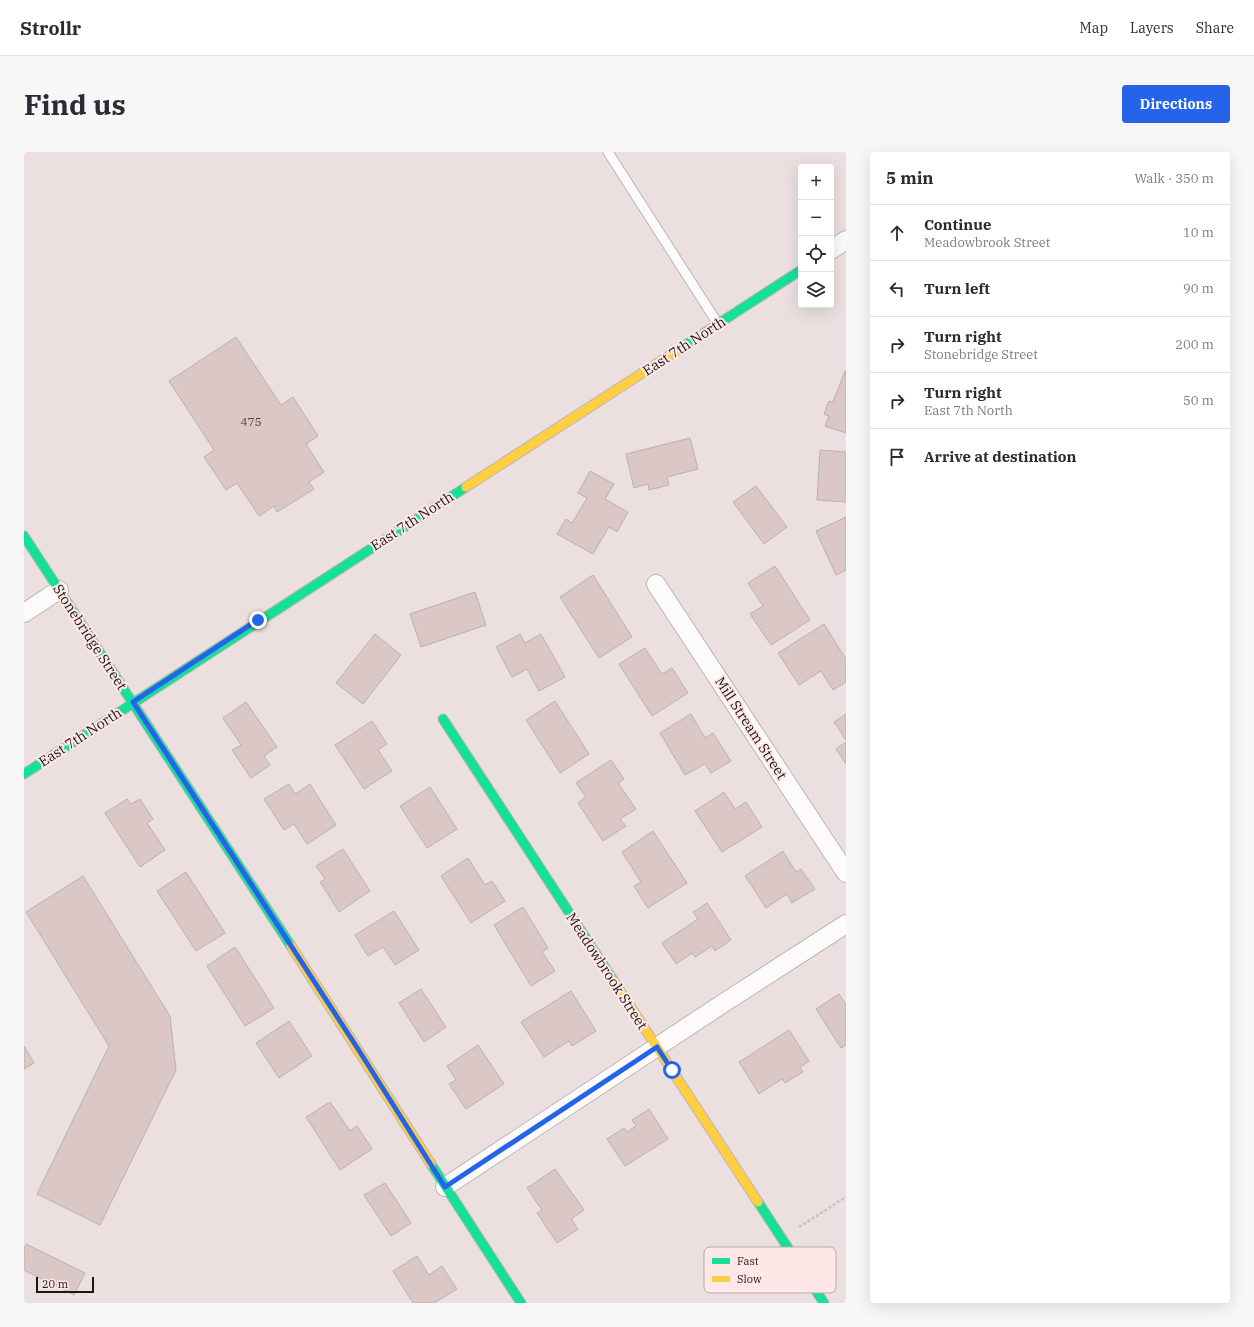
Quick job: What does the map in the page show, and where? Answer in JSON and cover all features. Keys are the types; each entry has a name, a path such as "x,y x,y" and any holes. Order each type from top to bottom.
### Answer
{"street":[{"path":"834,248 846,240"},
{"name":"East 7th North","path":"24,774 798,272"},
{"name":"Stonebridge Street","path":"24,536 353,1042 520,1303"},
{"name":"Mill Stream Street","path":"656,584 846,873"},
{"path":"24,613 59,590"},
{"name":"Meadowbrook Street","path":"443,719 788,1247"},
{"path":"445,1187 846,924"},
{"name":"Meadowbrook Street","path":"818,1293 824,1303"}],"lane":[{"path":"608,152 718,324"}],"path":[{"path":"782,1238 846,1197"}],"building":[{"path":"236,337 281,405 293,397 318,436 306,444 324,472 309,482 314,489 277,512 274,506 259,516 237,483 226,490 204,457 214,450 169,381"},
{"path":"845,371 846,433 825,426 829,416 824,414 829,401 833,402"},
{"path":"690,438 698,469 667,477 669,485 649,490 648,484 634,488 626,454"},
{"path":"820,450 846,452 846,502 817,500"},
{"path":"590,471 614,484 605,499 628,512 617,532 609,527 593,554 557,534 566,519 572,523 587,498 578,493"},
{"path":"756,486 787,527 764,544 733,502"},
{"path":"846,517 846,570 836,575 816,531"},
{"path":"775,566 810,620 771,645 750,614 763,606 748,583"},
{"path":"593,575 632,637 599,658 560,597"},
{"path":"475,592 486,625 421,647 410,614"},
{"path":"824,624 846,659 846,682 833,690 821,671 799,685 778,653"},
{"path":"375,634 401,655 363,704 336,683"},
{"path":"520,634 525,643 541,634 565,677 539,691 527,669 512,677 496,647"},
{"path":"645,648 662,674 672,668 688,693 652,716 619,664"},
{"path":"555,701 589,754 560,773 526,720"},
{"path":"246,702 277,747 264,756 270,765 251,778 232,750 241,745 223,718"},
{"path":"691,714 705,738 713,733 731,761 711,773 705,764 685,775 660,733"},
{"path":"846,714 846,740 834,722"},
{"path":"372,721 387,744 378,750 392,771 364,789 335,745"},
{"path":"846,742 846,764 836,749"},
{"path":"611,760 624,779 618,783 636,809 620,819 626,826 603,841 578,803 586,797 576,783"},
{"path":"289,784 295,794 310,784 336,825 307,844 294,824 284,830 264,799"},
{"path":"430,787 457,829 427,848 400,806"},
{"path":"724,792 735,809 746,802 762,827 722,852 695,811"},
{"path":"127,799 131,804 140,799 153,819 147,823 165,850 140,867 105,813"},
{"path":"653,831 687,883 648,908 634,886 641,882 622,852"},
{"path":"343,849 370,891 339,912 320,882 325,879 316,866"},
{"path":"783,851 796,872 801,869 815,889 792,903 787,894 766,908 745,876"},
{"path":"468,858 485,885 492,881 505,901 471,923 441,876"},
{"path":"186,872 225,933 196,951 157,891"},
{"path":"83,876 170,1016 176,1070 100,1225 37,1194 109,1046 26,912"},
{"path":"707,903 731,940 715,951 712,946 695,957 692,953 676,964 662,943 698,919 693,912"},
{"path":"523,907 548,948 542,952 555,971 531,986 494,925"},
{"path":"394,911 419,950 395,965 383,947 368,956 355,935"},
{"path":"235,947 274,1008 245,1026 207,966"},
{"path":"421,989 446,1027 424,1042 399,1003"},
{"path":"571,991 596,1031 572,1046 569,1041 544,1057 521,1022"},
{"path":"839,994 846,1005 846,1045 841,1048 816,1009"},
{"path":"289,1021 312,1056 279,1078 256,1043"},
{"path":"789,1030 809,1061 800,1067 803,1072 785,1083 782,1079 759,1094 739,1062"},
{"path":"478,1045 504,1084 466,1109 449,1084 456,1080 447,1066"},
{"path":"24,1046 34,1063 24,1069"},
{"path":"330,1102 350,1131 357,1126 372,1149 340,1170 306,1117"},
{"path":"649,1109 668,1139 625,1166 607,1139 624,1128 627,1132 636,1126 632,1120"},
{"path":"555,1169 584,1210 571,1219 578,1229 557,1243 537,1213 542,1210 527,1188"},
{"path":"385,1183 411,1223 391,1236 364,1195"},
{"path":"26,1244 85,1273 74,1295 24,1270 24,1249"},
{"path":"417,1256 429,1275 442,1266 457,1289 434,1303 413,1303 393,1271"}],"traffic: fast":[{"path":"684,346 798,272"},
{"path":"24,774 466,487"},
{"path":"24,536 291,946"},
{"path":"443,719 613,980"},
{"path":"431,1164 521,1303"},
{"path":"758,1202 787,1247"},
{"path":"817,1293 824,1303"}],"traffic: slow":[{"path":"466,487 684,346"},
{"path":"291,946 431,1164"},
{"path":"613,980 758,1202"}],"route":[{"path":"258,620 133,702 358,1049 445,1187 657,1047 672,1070"}]}
